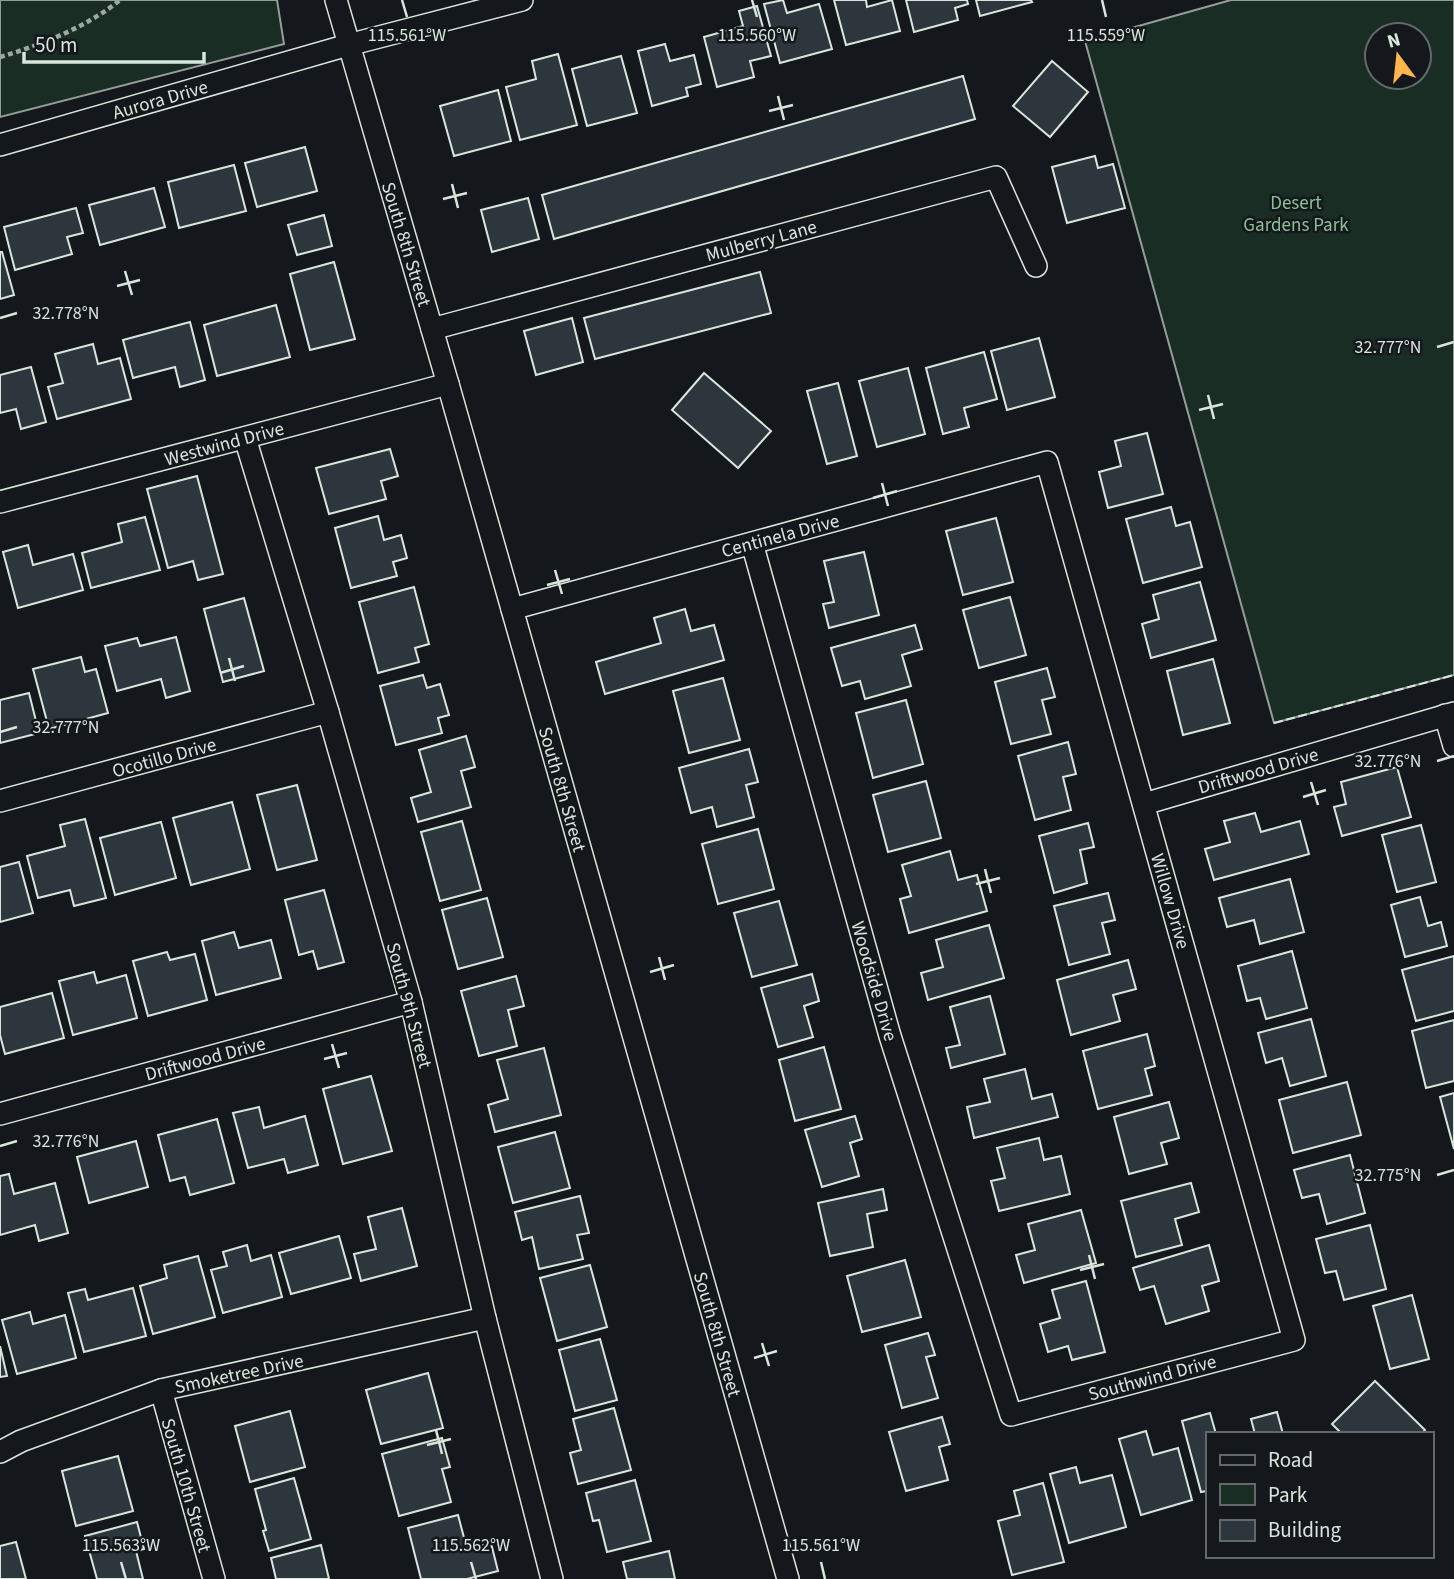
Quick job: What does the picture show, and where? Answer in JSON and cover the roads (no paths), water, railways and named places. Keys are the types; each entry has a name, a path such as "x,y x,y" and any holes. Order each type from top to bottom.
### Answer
{"street":[{"name":"South 8th Street","path":"335,0 432,328 788,1579"},
{"name":"Aurora Drive","path":"0,145 348,45 522,0"},
{"name":"Mulberry Lane","path":"432,328 996,177 1036,266"},
{"name":"Westwind Drive","path":"0,502 448,384"},
{"name":"South 9th Street","path":"245,438 328,712 411,1002 485,1318 552,1579"},
{"name":"Centinela Drive","path":"512,609 1047,462"},
{"name":"Willow Drive","path":"1047,462 1294,1340"},
{"name":"Woodside Drive","path":"752,543 890,1036 1011,1415"},
{"name":"Ocotillo Drive","path":"0,801 328,712"},
{"name":"Driftwood Drive","path":"1144,804 1450,714"},
{"path":"1450,714 1454,746"},
{"name":"Driftwood Drive","path":"0,1114 411,1002"},
{"name":"Smoketree Drive","path":"0,1452 21,1441 161,1390 485,1318"},
{"name":"Southwind Drive","path":"1011,1415 1294,1340"},
{"name":"South 10th Street","path":"161,1390 214,1579"}],"park label":[{"name":"Desert Gardens Park","path":"1296,213"}]}
